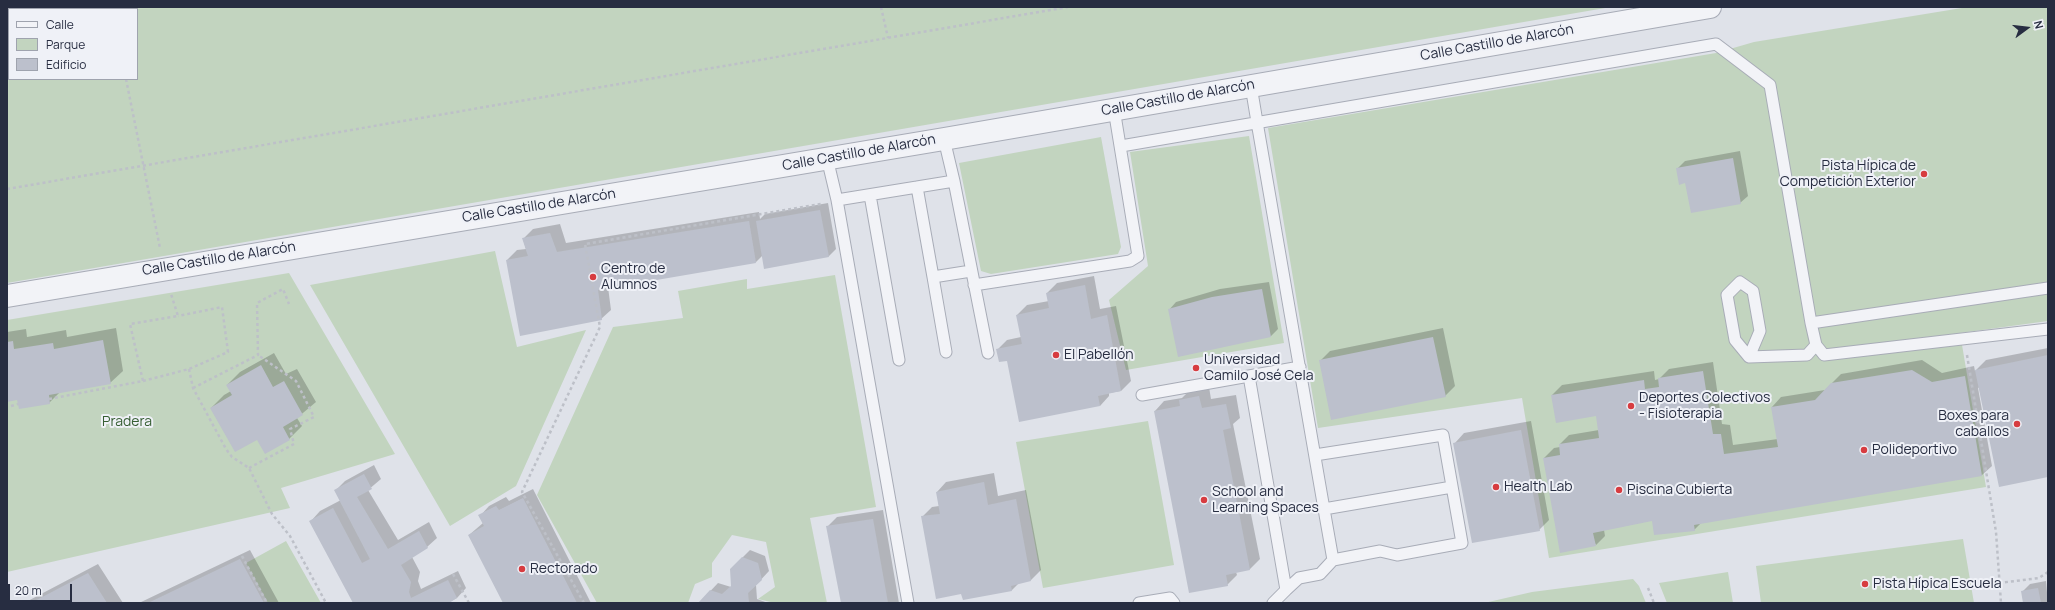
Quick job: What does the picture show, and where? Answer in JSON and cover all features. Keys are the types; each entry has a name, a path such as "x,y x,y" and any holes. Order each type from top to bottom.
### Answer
{"street":[{"name":"Calle Castillo de Alarcón","path":"7,296 164,268 944,139 1710,7"}],"lane":[{"path":"1121,146 1716,44 1770,85 1811,323 1816,345 1824,355 2048,329"},
{"path":"1251,86 1333,560"},
{"path":"974,285 1130,261 1138,256 1114,109"},
{"path":"944,139 954,181 988,353"},
{"path":"827,158 837,200 908,603"},
{"path":"837,200 954,181"},
{"path":"917,187 946,352"},
{"path":"870,195 899,360"},
{"path":"933,277 971,271"},
{"path":"1740,282 1752,291 1760,331 1749,357 1735,340 1727,295 1740,282"},
{"path":"1811,323 2048,288"},
{"path":"1749,357 1807,355 1816,345"},
{"path":"1142,395 1300,367"},
{"path":"1249,376 1286,590"},
{"path":"1273,603 1299,578 1320,574 1333,560 1380,551 1397,555 1462,543 1443,435 1315,455"},
{"path":"1324,509 1452,487"},
{"path":"1139,603 1170,598 1174,603"}],"path":[{"path":"881,7 888,38"},
{"path":"7,189 1068,7"},
{"path":"126,80 164,268"},
{"path":"584,603 522,492 600,327 585,244 816,206 837,200"},
{"path":"258,355 257,303 283,289 289,304"},
{"path":"171,294 178,316"},
{"path":"49,399 143,381 189,369 228,352 222,307 130,324 143,381"},
{"path":"1965,338 1996,532 2001,603"},
{"path":"193,388 258,355"},
{"path":"249,468 294,444 290,429 314,417 296,382 258,355"},
{"path":"189,369 193,388 226,449 232,457 249,468 272,514 290,536 326,603"},
{"path":"11,406 18,404"},
{"path":"242,556 267,603"},
{"path":"1999,583 2039,578 2048,572"},
{"path":"453,574 469,603"},
{"path":"1648,588 1654,603"}],"green space":[{"path":"1611,7 7,283 7,21 8,80 138,80 138,8 82,8"},
{"path":"1968,7 2048,7 2048,321 1960,333 1986,487 1549,558 1522,398 1318,428 1268,128 1716,53 1754,42"},
{"path":"1249,136 1284,343 1126,370 1109,300 1148,266 1130,152"},
{"path":"1101,137 1121,247 1118,254 991,274 981,271 959,163"},
{"path":"495,251 517,347 586,330 516,486 450,526 310,285"},
{"name":"Pradera","path":"289,273 395,454 281,488 290,508 7,572 7,320"},
{"path":"835,275 876,507 810,518 827,603 775,603 758,599 775,587 766,542 732,535 712,563 712,577 695,584 688,603 597,603 537,495 613,327 683,318 678,291 747,279 747,289"},
{"path":"1148,421 1174,565 1043,588 1016,442"},
{"name":"Pista Hípica Escuela","path":"1963,539 1974,603 1761,603 1756,566"},
{"path":"286,541 321,603 268,603 246,563"},
{"path":"1728,572 1733,603 1667,603 1659,583"},
{"path":"1633,579 1639,586 1646,603 1484,603 1532,592"}],"building":[{"path":"1733,158 1741,204 1691,213 1685,183 1679,185 1676,168"},
{"path":"820,210 829,257 764,269 756,221"},
{"name":"Centro de Alumnos","path":"749,221 756,263 598,290 602,320 520,336 506,260 528,256 522,238 550,233 557,252"},
{"name":"El Pabellón","path":"1085,285 1091,319 1107,315 1121,391 1098,396 1100,406 1019,422 1007,361 999,362 996,349 1022,344 1016,315 1049,308 1046,293"},
{"path":"1262,289 1271,337 1178,357 1168,309 1212,297"},
{"path":"1433,337 1446,397 1331,420 1319,360"},
{"path":"103,340 111,384 49,395 50,404 19,409 17,400 7,402 7,342 13,341 14,349 53,343 54,349"},
{"name":"Boxes para caballos","path":"2048,355 2048,477 1999,487 1975,370"},
{"path":"261,365 273,387 284,381 303,415 283,427 290,440 265,454 257,440 235,452 210,408 232,395 226,385"},
{"path":"1912,370 1932,382 1965,376 1982,476 1694,525 1695,531 1654,535 1652,521 1593,533 1596,546 1560,553 1543,458 1560,455 1559,444 1599,438 1596,416 1556,423 1551,395 1644,380 1645,389 1659,387 1658,378 1703,371 1713,434 1721,434 1724,454 1778,447 1771,407 1815,400 1831,383"},
{"name":"School and Learning Spaces","path":"1199,396 1202,408 1226,404 1231,428 1223,430 1250,570 1226,575 1228,586 1189,593 1154,411 1180,406 1179,400"},
{"name":"Health Lab","path":"1521,430 1540,531 1472,543 1453,443"},
{"path":"364,474 372,489 357,497 388,549 419,531 428,548 401,565 411,582 409,592 411,598 448,580 457,598 449,603 353,603 309,521 333,508 362,563 370,559 334,490"},
{"path":"984,482 988,505 1016,499 1031,581 1011,586 1012,591 963,600 961,594 936,599 921,516 940,514 936,492"},
{"name":"Rectorado","path":"523,498 577,603 503,603 468,535 484,526 478,515 496,506 499,510"},
{"path":"873,519 888,603 841,603 826,526"},
{"path":"742,557 758,563 762,580 748,593 749,603 698,603 710,590 722,594 731,586 730,569"},
{"path":"240,559 264,603 148,603"},
{"path":"88,573 107,603 31,603"},
{"path":"2038,588 2041,603 2023,603 2021,591"}],"place":[{"name":"Pista Hípica de Competición Exterior","path":"1924,174"},
{"name":"Centro de Alumnos","path":"593,277"},
{"name":"El Pabellón","path":"1056,355"},
{"name":"Universidad Camilo José Cela","path":"1196,368"},
{"name":"Deportes Colectivos - Fisioterapia","path":"1631,406"},
{"name":"Boxes para caballos","path":"2017,424"},
{"name":"Polideportivo","path":"1864,450"},
{"name":"Health Lab","path":"1496,487"},
{"name":"Piscina Cubierta","path":"1619,490"},
{"name":"School and Learning Spaces","path":"1204,500"},
{"name":"Rectorado","path":"522,569"},
{"name":"Pista Hípica Escuela","path":"1865,584"}]}
